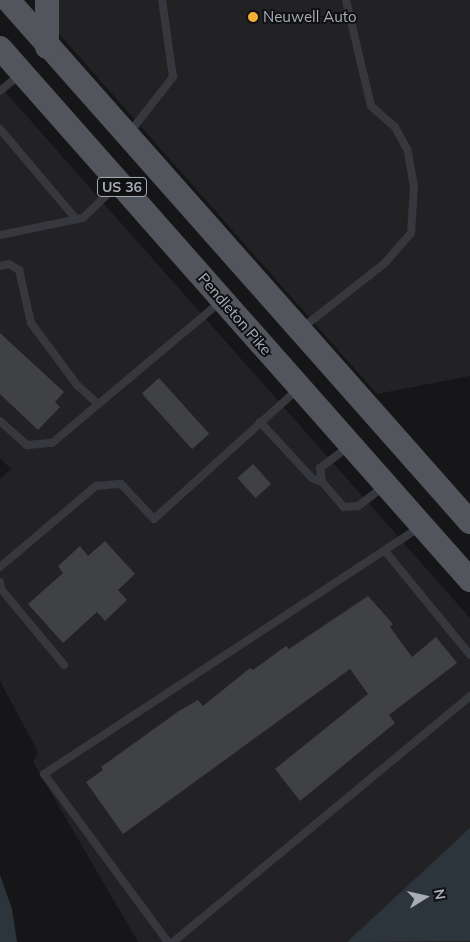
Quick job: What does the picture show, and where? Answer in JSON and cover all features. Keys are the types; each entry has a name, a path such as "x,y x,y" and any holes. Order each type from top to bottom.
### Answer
{"main road":[{"name":"US 36","path":"8,0 300,330"},
{"path":"47,0 47,46"},
{"name":"Pendleton Pike","path":"0,48 352,444 470,580"},
{"path":"300,330 470,522"}],"lane":[{"path":"127,135 173,77 162,0"},
{"path":"300,330 384,264 411,233 414,187 407,149 395,127 371,106 346,0"},
{"path":"0,91 22,74"},
{"path":"0,128 76,219"},
{"path":"0,234 84,218 118,183"},
{"path":"0,266 10,264 19,270 30,323 77,385 98,404"},
{"path":"0,421 27,446 52,443 222,299"},
{"path":"0,567 96,486 121,484 154,518 260,422 301,388"},
{"path":"260,422 312,478 322,482 344,507 358,506 387,485"},
{"path":"322,482 320,468 352,444"},
{"path":"168,942 44,774 422,526"},
{"path":"385,552 470,655"},
{"path":"0,582 1,589 64,665"},
{"path":"173,942 470,696"}],"shaded area":[{"path":"52,0 470,0 470,376 377,394 54,28"},
{"path":"0,86 470,618 470,942 138,942 33,762 38,752 0,681 0,479 11,469 0,458"},
{"path":"470,828 470,941 347,942"},
{"path":"0,875 12,909 17,942 0,942"}],"building":[{"path":"0,333 64,392 55,402 60,407 38,430 0,394"},
{"path":"159,378 209,434 192,449 142,393"},
{"path":"253,464 271,484 255,498 237,478"},
{"path":"105,541 135,574 118,590 127,600 105,621 97,612 63,643 28,604 63,573 58,566 80,546 88,556"},
{"path":"368,596 393,624 390,627 412,657 436,637 457,663 389,715 395,723 300,801 275,769 368,694 350,669 123,834 86,782 103,770 101,767 179,711 198,700 203,706 250,668 253,670 286,646 289,649"}],"place":[{"name":"Neuwell Auto","path":"253,17"}]}
